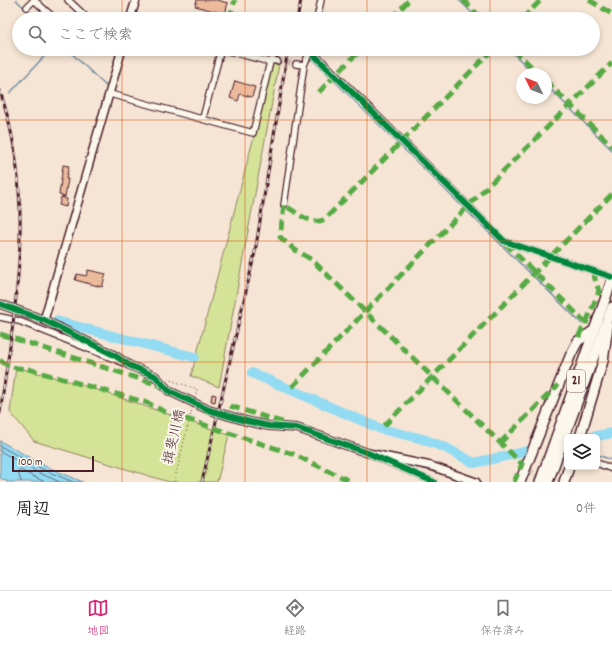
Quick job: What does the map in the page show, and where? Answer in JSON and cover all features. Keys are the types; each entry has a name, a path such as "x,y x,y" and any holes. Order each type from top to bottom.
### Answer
{"highway":[{"name":"21","path":"540,482 612,280"},
{"name":"21","path":"548,482 612,307"},
{"path":"581,434 603,361 609,329 607,321"},
{"path":"520,482 571,354 578,341 593,331"},
{"path":"564,482 568,470"}],"street":[{"path":"27,7 34,0 47,12"},
{"path":"68,0 82,12"},
{"path":"132,12 136,0"},
{"path":"318,12 321,0"},
{"path":"44,320 120,56"},
{"path":"203,118 219,56"},
{"path":"247,56 270,62 272,60 277,61"},
{"path":"284,205 304,65 308,56"},
{"path":"317,56 504,241 612,277"},
{"path":"110,94 203,118 253,133 270,62"},
{"path":"296,64 304,65"},
{"path":"0,304 44,320 114,355 129,365"},
{"path":"0,317 20,321 155,376 169,391 209,410 246,421 270,426 297,428 368,453 434,482"},
{"path":"368,453 431,466 476,482"},
{"path":"600,464 612,469"}],"green space":[{"path":"273,64 279,65 219,387 191,376"},
{"path":"16,367 80,384 229,435 217,482 169,482 34,441 10,412"}],"water":[{"path":"0,441 43,465 83,482 6,482 7,481 0,478"}],"building":[{"path":"197,0 217,0 228,3 226,12 218,12 195,6"},
{"path":"235,81 255,87 252,97 240,94 238,101 230,98"},
{"path":"63,165 69,166 66,179 68,179 65,197 59,195"},
{"path":"61,197 67,199 66,207 59,205"},
{"path":"88,270 106,274 102,287 75,280 77,274 86,276"},
{"path":"212,394 216,395 215,402 211,401"}],"waterway":[{"path":"16,0 29,12"},
{"path":"459,0 471,12"},
{"path":"10,93 44,56"},
{"path":"74,56 108,88"},
{"path":"516,56 528,68"},
{"path":"308,62 312,59 582,324"},
{"path":"552,91 612,150"},
{"path":"142,100 202,116"},
{"path":"206,117 250,129 252,128"},
{"path":"56,321 194,357"},
{"path":"252,373 381,429 423,439 446,448 474,463 528,451"},
{"path":"600,435 612,433"},
{"path":"600,456 612,460"}],"tunnel":[{"path":"277,61 296,64"},
{"path":"522,464 543,481"}],"railway":[{"path":"298,12 301,0"},
{"path":"202,482 255,252 287,56"},
{"path":"0,91 11,131 17,171 20,211 20,252 17,292 0,413"}],"marked path":[{"path":"231,12 235,0"},
{"path":"398,12 409,0"},
{"path":"463,0 475,12"},
{"path":"529,12 541,0"},
{"path":"589,0 612,14"},
{"path":"319,92 354,56"},
{"path":"486,56 325,219 320,221 309,220 284,205 280,237 295,250 311,259 522,464 514,482"},
{"path":"520,56 533,68"},
{"path":"292,387 465,209 612,63"},
{"path":"552,87 612,146"},
{"path":"384,426 612,194"},
{"path":"505,243 586,323 580,333 578,341"},
{"path":"586,323 599,291 592,270"},
{"path":"0,334 162,386"},
{"path":"0,360 6,365 28,369 148,403 165,412 293,454 352,482"},
{"path":"500,443 558,385"},
{"path":"230,406 285,423"}],"cycle path":[{"path":"315,56 504,241 612,277"},
{"path":"0,304 44,320 114,355 129,365 155,376 169,391 209,410 269,426 297,428 368,453 434,482"}]}
